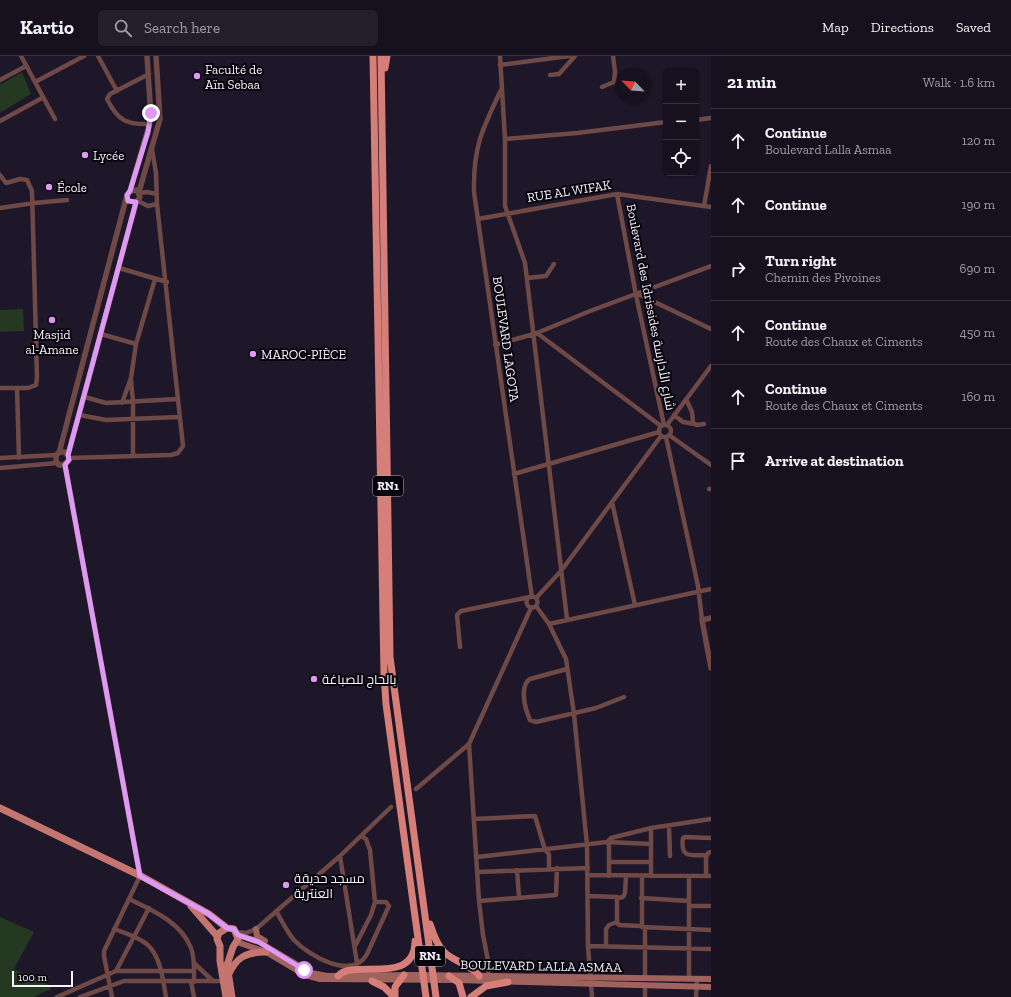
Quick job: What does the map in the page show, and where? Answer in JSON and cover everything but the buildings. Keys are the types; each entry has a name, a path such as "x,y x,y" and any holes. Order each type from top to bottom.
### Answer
{"highway":[{"name":"RN1","path":"372,56 384,674 386,704 426,997"},
{"name":"RN1","path":"381,56 390,657 426,914 436,997"},
{"path":"382,74 386,56"},
{"path":"426,914 437,942 443,951 453,960 477,972 479,979"},
{"path":"338,976 342,972 397,967 408,961 415,948 415,919"},
{"path":"446,977 457,980 461,987 463,997"},
{"path":"395,997 395,987 402,978"},
{"path":"372,981 384,987 395,997"},
{"path":"471,997 486,986 508,982"}],"main road":[{"path":"0,808 140,876 209,914 227,928 236,939"},
{"path":"190,904 217,936 220,946 220,962 232,997"},
{"path":"217,936 221,930 227,928"},
{"path":"256,929 257,936 278,949 283,956"},
{"path":"220,946 226,948 236,939"},
{"path":"226,997 227,965 236,939"},
{"name":"BOULEVARD LALLA ASMAA","path":"236,939 266,952 312,978 372,981 402,978"},
{"name":"BOULEVARD LALLA ASMAA","path":"236,939 259,942 311,973 338,976 402,978 446,977 508,982 711,987"},
{"path":"226,979 232,966 241,956 254,952 266,952"},
{"name":"BOULEVARD LALLA ASMAA","path":"457,980 479,979 488,976 711,979"}],"street":[{"path":"21,56 42,98 55,119"},
{"path":"35,82 84,56"},
{"path":"98,56 117,91"},
{"path":"57,463 57,454 127,198 150,124 151,113 147,56"},
{"path":"112,997 104,951 140,876 65,465 69,457 118,268 160,116 156,56"},
{"path":"500,56 505,139 505,200 507,213 522,253 527,278 535,333 560,571 567,619"},
{"path":"500,65 569,56"},
{"path":"550,75 559,74 575,56"},
{"path":"602,87 614,82 615,72 613,56"},
{"path":"0,80 26,66"},
{"path":"149,74 108,96 108,101 123,120 130,124 150,124"},
{"name":"BOULEVARD LAGOTA","path":"502,89 481,133 473,166 474,192 533,597"},
{"path":"0,121 42,98"},
{"path":"699,120 711,118"},
{"path":"505,139 584,132 663,122"},
{"path":"69,457 171,455 180,451 183,443 156,173 152,149"},
{"path":"704,206 705,193 711,166"},
{"path":"0,175 6,183 20,179 27,180 31,188 34,203 37,380 36,385 31,388 0,388"},
{"path":"130,191 134,190 139,193 147,192 157,194"},
{"path":"705,193 711,194"},
{"name":"RUE AL WIFAK","path":"478,219 617,194 711,207"},
{"name":"Boulevard des Idrissides شارع الأدارسة","path":"617,194 664,426 671,430 664,435"},
{"path":"127,198 131,202 137,202 148,206 158,204"},
{"path":"0,208 67,200"},
{"path":"527,278 546,276 554,264"},
{"path":"496,345 535,333 711,266"},
{"path":"118,268 167,282"},
{"path":"122,403 131,378 136,344 155,279"},
{"path":"637,295 711,329"},
{"path":"535,333 664,426"},
{"path":"101,334 136,344"},
{"path":"711,367 664,426 664,435 699,592 702,620 711,668"},
{"path":"131,378 133,402 133,456"},
{"path":"17,388 19,458"},
{"path":"84,397 103,403 122,403 178,398"},
{"path":"686,399 695,424"},
{"path":"80,415 98,420 132,420 180,417"},
{"path":"674,415 683,422 704,424"},
{"path":"592,997 588,946 587,845 574,714 566,659 549,624 534,607 527,603 560,571 664,435"},
{"path":"514,474 664,435 709,463 711,458"},
{"path":"0,458 19,458 65,452 69,457"},
{"path":"0,468 57,463 61,466 65,465"},
{"path":"612,502 635,605"},
{"path":"549,624 711,589"},
{"path":"416,790 469,744 534,607 538,603 533,597"},
{"path":"460,647 457,616 459,612 533,597"},
{"path":"702,620 711,618"},
{"path":"567,669 530,679 525,682 524,688 529,718 533,721 536,722 574,714 624,697"},
{"path":"469,744 479,901 482,935 489,966 488,976"},
{"path":"236,939 256,929 340,856 391,807"},
{"path":"474,819 535,815 546,850 549,854 550,868"},
{"path":"608,842 616,835 711,819"},
{"path":"669,826 670,856"},
{"path":"651,828 651,876"},
{"path":"355,946 371,915 375,902 370,850 366,839 361,836"},
{"path":"588,875 709,876 709,853 688,855 682,850 683,838 685,836 711,838"},
{"path":"608,842 609,876"},
{"path":"477,857 608,842 651,844"},
{"path":"340,856 357,963"},
{"path":"609,862 651,862"},
{"path":"478,872 550,868 588,868"},
{"path":"479,901 557,894 557,868"},
{"path":"517,870 520,897"},
{"path":"588,896 611,895 618,898 623,897 625,893 626,876"},
{"path":"642,876 641,898 645,948 644,978"},
{"path":"689,876 689,979"},
{"path":"617,922 618,898"},
{"path":"641,898 711,906"},
{"path":"129,899 149,908 176,926 192,948 194,963 192,982 194,997"},
{"path":"276,911 295,941 312,954 338,966 357,963 365,958 389,906 388,902 375,902"},
{"path":"116,971 132,937 149,908"},
{"path":"617,922 619,925 711,930"},
{"path":"606,946 606,929 610,925 617,922"},
{"path":"114,928 147,945 162,971 166,997"},
{"path":"588,946 711,949"},
{"path":"194,963 213,981"},
{"path":"57,997 68,994 116,971 194,971"},
{"path":"80,997 124,981 192,982 226,979"},
{"path":"696,997 697,979"},
{"path":"645,986 645,997"}],"green space":[{"path":"22,72 31,94 0,113 0,85"},
{"path":"23,309 24,331 0,332 0,310"},
{"path":"0,917 34,932 14,969 49,985 51,989 34,997 0,997"}],"place":[{"name":"Faculté de Aïn Sebaa","path":"197,76"},
{"name":"Lycée","path":"85,155"},
{"name":"École","path":"49,187"},
{"name":"Masjid al-Amane","path":"52,320"},
{"name":"MAROC-PIÈCE","path":"253,354"},
{"name":"بالحاج للصباغة","path":"314,679"},
{"name":"مسجد حديقة العنترية","path":"286,885"}],"route":[{"path":"151,113 148,132 130,191 127,193 128,201 132,203 136,202 68,455 69,460 65,465 140,876 209,914 227,928 234,929 238,935 259,942 304,970"}]}
